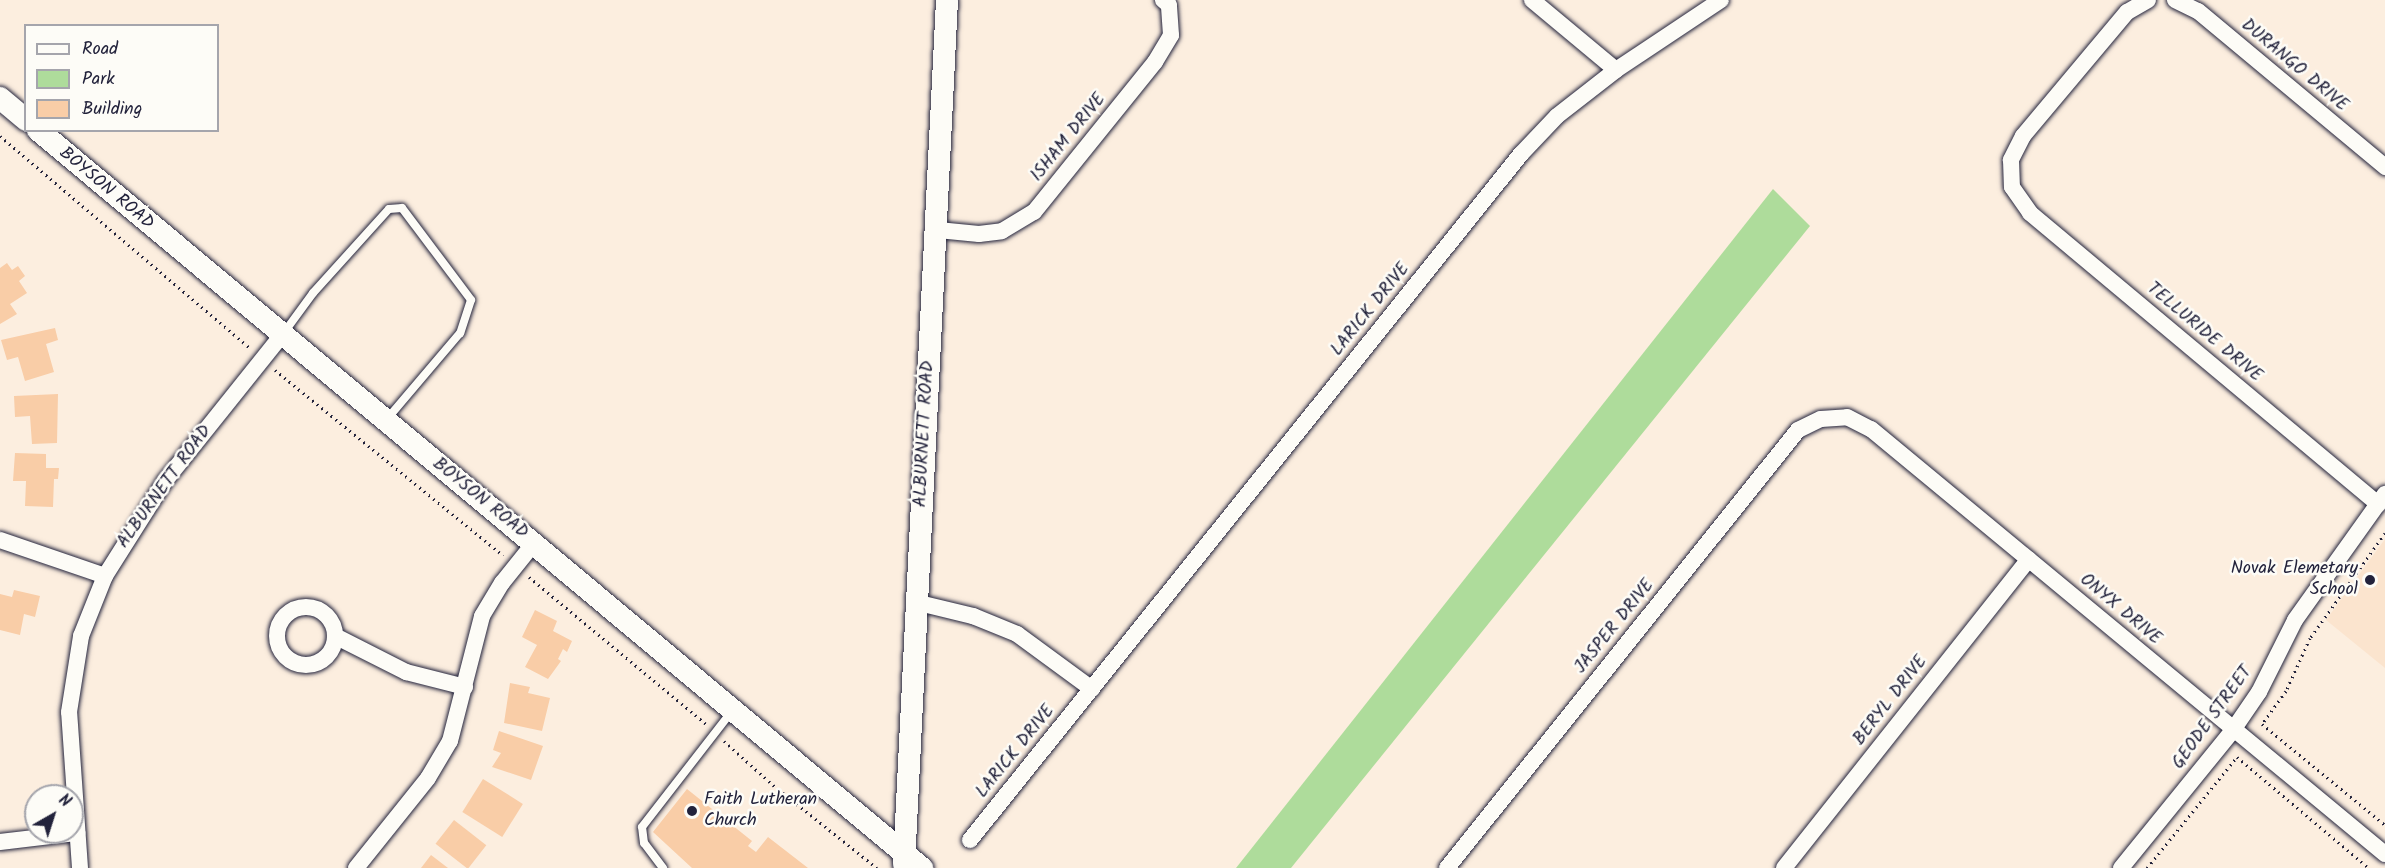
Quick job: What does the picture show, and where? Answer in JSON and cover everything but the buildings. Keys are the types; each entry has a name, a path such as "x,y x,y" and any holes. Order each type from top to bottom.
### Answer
{"street":[{"name":"ALBURNETT ROAD","path":"904,861 915,602 938,230 947,0"},
{"name":"ISHAM DRIVE","path":"938,230 979,234 1002,231 1034,212 1155,62 1171,35 1168,5 1162,0"},
{"path":"1532,0 1616,70"},
{"name":"LARICK DRIVE","path":"970,840 1521,153 1557,116 1616,70 1721,0"},
{"name":"TELLURIDE DRIVE","path":"2148,0 2127,12 2023,136 2011,160 2012,187 2030,213 2381,499"},
{"name":"DURANGO DRIVE","path":"2175,0 2198,11 2385,167"},
{"path":"0,98 24,118"},
{"name":"BOYSON ROAD","path":"40,132 281,336 534,543 733,710 904,861 922,868"},
{"name":"ALBURNETT ROAD","path":"74,784 69,712 81,636 105,576 165,481 281,336"},
{"name":"ONYX DRIVE","path":"1821,419 1847,417 1871,429 2385,854"},
{"name":"JASPER DRIVE","path":"1447,868 1798,429 1821,419"},
{"name":"GEODE STREET","path":"2121,868 2233,730 2259,692 2295,620 2381,499"},
{"path":"0,540 105,576"},
{"path":"356,868 428,778 450,741 482,616 502,583 534,543"},
{"name":"BERYL DRIVE","path":"1784,868 2029,559"},
{"path":"915,602 973,616 1017,634 1092,688"},
{"path":"335,636 406,672 465,687"},
{"path":"0,842 24,839"},
{"name":"ALBURNETT ROAD","path":"78,844 80,868"}],"lane":[{"path":"281,336 313,293 389,209 402,208 471,300 460,333 385,421"},
{"path":"663,868 644,843 642,827 733,710"}],"path":[{"path":"0,136 246,345"},
{"path":"276,371 507,558"},
{"path":"2385,533 2310,638 2286,691 2262,724 2385,825"},
{"path":"528,576 715,733 773,786 877,868"},
{"path":"2147,868 2237,757 2370,868"}],"shaded area":[{"name":"Novak Elemetary School","path":"2385,539 2385,668 2326,620"}],"green space":[{"path":"1773,189 1810,226 1291,868 1236,868"}],"place":[{"name":"Novak Elemetary School","path":"2370,580"},
{"name":"Faith Lutheran Church","path":"692,811"}]}
